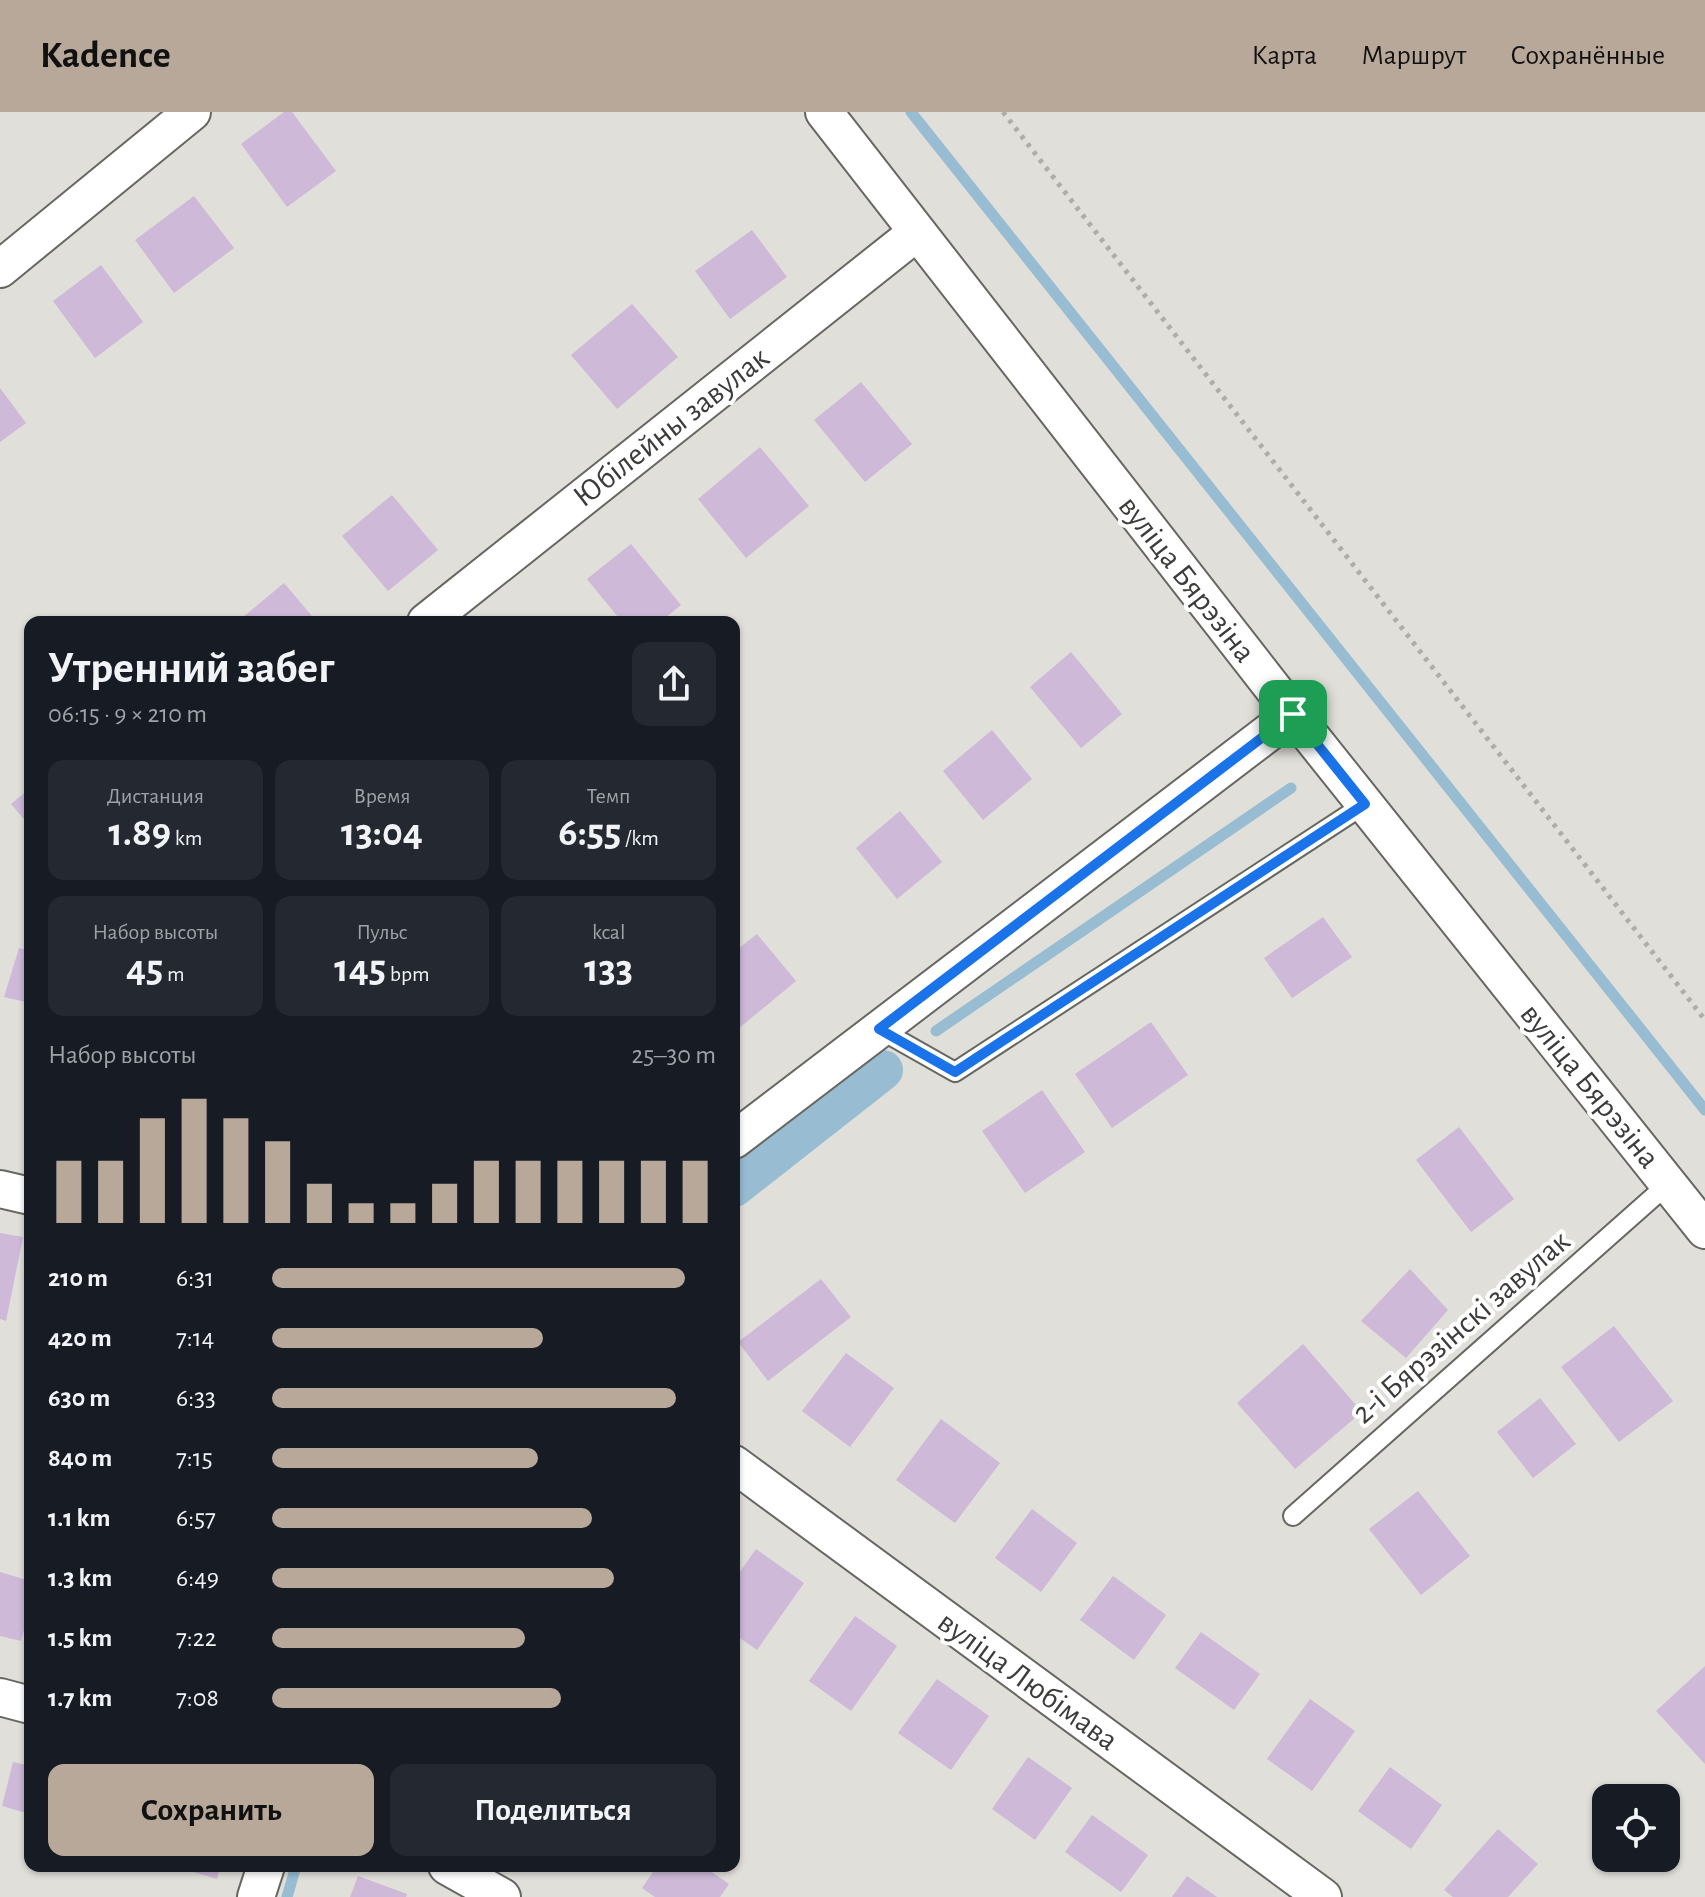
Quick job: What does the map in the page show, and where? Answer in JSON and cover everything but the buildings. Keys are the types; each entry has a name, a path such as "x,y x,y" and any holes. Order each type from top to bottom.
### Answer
{"street":[{"path":"0,269 192,112"},
{"name":"вуліца Бярэзіна","path":"824,112 1293,714 1705,1230"},
{"name":"Юбілейны завулак","path":"434,616 916,233"},
{"path":"740,1135 1293,714"},
{"path":"0,1189 24,1195"},
{"name":"вуліца Любімава","path":"740,1468 1323,1897"},
{"path":"0,1697 24,1703"},
{"path":"256,1897 264,1872"},
{"path":"458,1872 502,1897"}],"lane":[{"path":"879,1029 955,1072 1365,804"},
{"name":"2-і Бярэзінскі завулак","path":"1293,1516 1668,1184"}],"path":[{"path":"1003,112 1705,1020"}],"waterway":[{"path":"911,112 1705,1110"},
{"path":"936,1031 1291,788"},
{"path":"740,1182 883,1070"},
{"path":"287,1897 294,1872"}],"route":[{"path":"1293,714 1365,804 955,1072 879,1029 1128,840 1293,714"}]}
